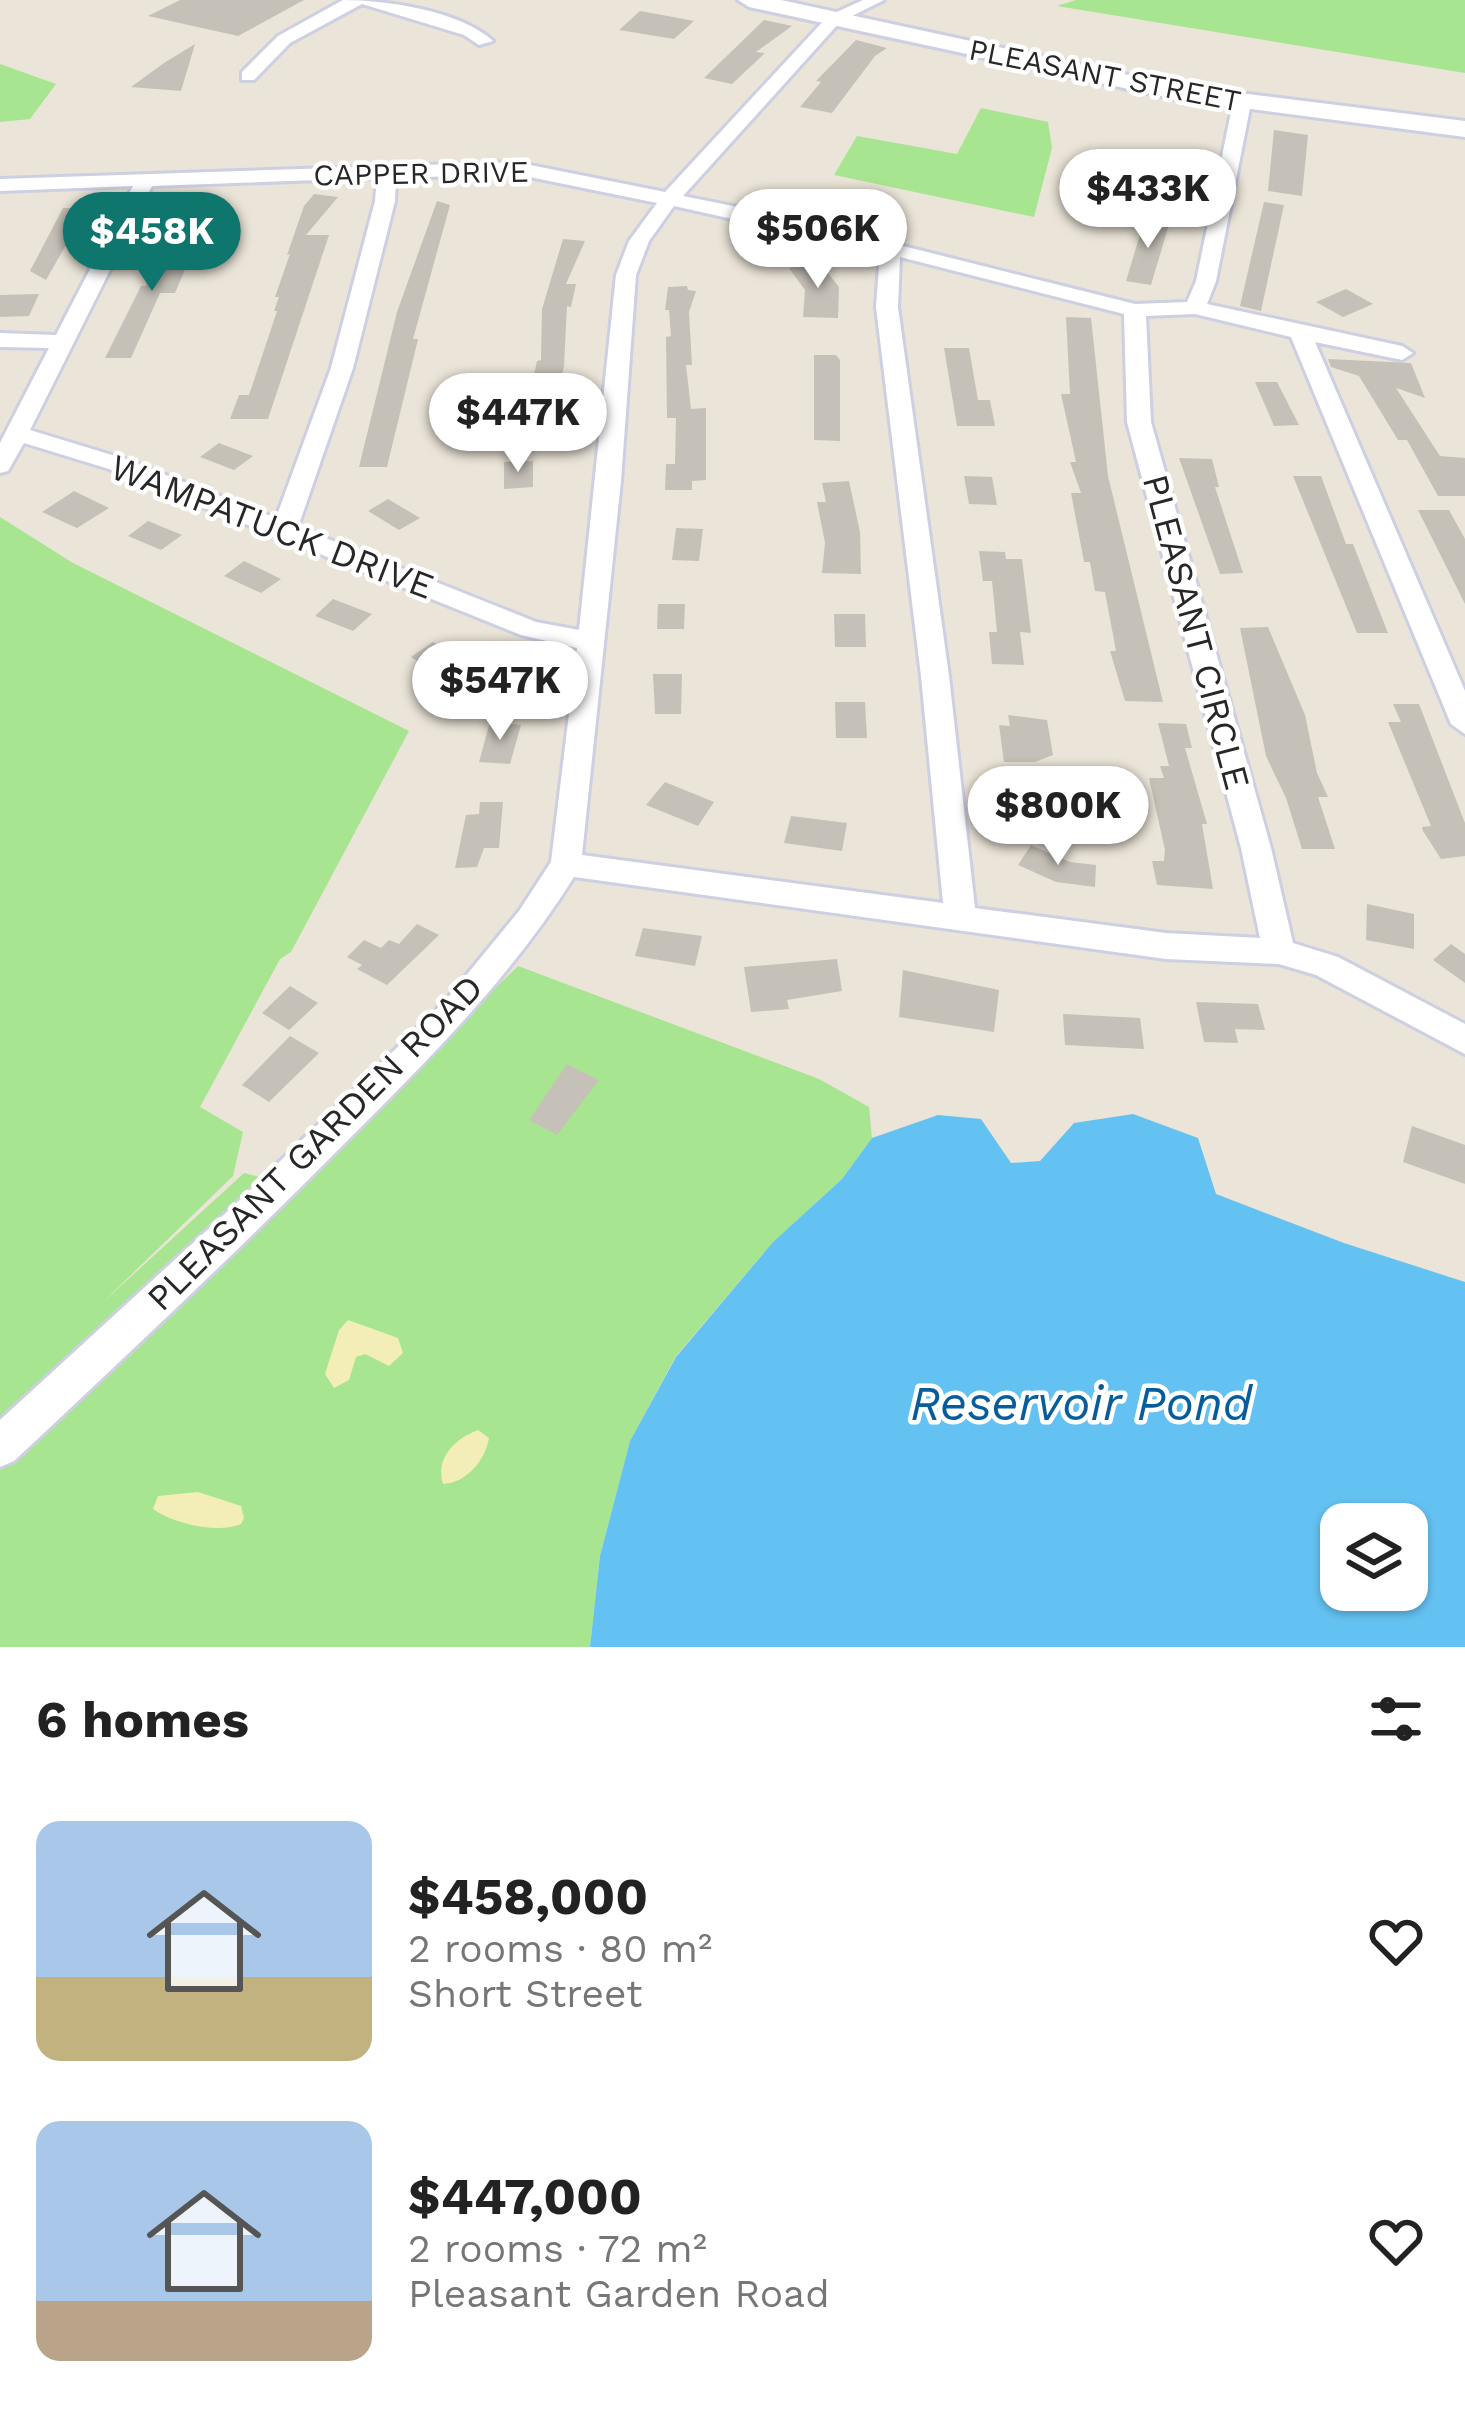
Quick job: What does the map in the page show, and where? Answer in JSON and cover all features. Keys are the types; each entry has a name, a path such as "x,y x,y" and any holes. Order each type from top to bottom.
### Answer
{"main road":[{"name":"PLEASANT STREET","path":"749,0 1054,69 1242,103 1465,129"}],"street":[{"path":"248,76 288,33 356,0"},
{"path":"367,0 485,41"},
{"path":"834,19 877,0"},
{"name":"PLEASANT GARDEN ROAD","path":"0,1447 254,1210 458,1009 530,920 566,864 626,274 639,242 671,196 834,19"},
{"path":"1195,308 1206,281 1242,103"},
{"name":"CAPPER DRIVE","path":"0,185 514,168 671,196 1135,310"},
{"path":"283,533 342,368 385,201 387,171"},
{"path":"0,466 145,182"},
{"path":"890,248 887,307 935,676 960,919"},
{"path":"1135,310 1195,308 1402,353"},
{"name":"PLEASANT CIRCLE","path":"1135,310 1139,422 1256,848 1279,951"},
{"path":"1300,333 1465,724"},
{"path":"0,340 62,342"},
{"name":"WAMPATUCK DRIVE","path":"20,434 117,464 530,629 592,642"},
{"path":"566,864 1166,946 1279,951 1327,966 1465,1040"}],"green space":[{"path":"1076,0 1465,0 1465,73 1057,6"},
{"path":"0,64 56,84 30,119 0,122"},
{"path":"981,108 1048,122 1052,148 1034,217 834,175 857,136 957,154"},
{"path":"0,517 73,563 409,731 291,952 280,959 200,1107 243,1132 233,1176 101,1304 244,1173 292,1185 518,966 819,1079 869,1107 872,1138 842,1179 773,1242 676,1356 630,1441 600,1556 590,1647 0,1647"}],"sand":[{"path":"348,1320 398,1338 403,1353 389,1366 365,1354 356,1357 349,1380 334,1388 325,1374 339,1330"},
{"path":"478,1430 489,1438 479,1462 459,1480 443,1484 442,1466 448,1451"},
{"path":"198,1492 241,1506 241,1524 196,1526 153,1509 158,1496"}],"water":[{"name":"Reservoir Pond","path":"1133,1114 1198,1138 1216,1194 1465,1282 1465,1647 590,1647 600,1556 630,1441 676,1357 773,1242 842,1179 872,1138 938,1115 981,1119 1011,1163 1040,1161 1074,1123"}],"building":[{"path":"180,0 304,0 238,36 148,16"},
{"path":"640,11 694,21 674,39 619,30"},
{"path":"764,20 792,26 756,52 765,53 732,84 704,78"},
{"path":"856,40 887,48 875,56 832,113 800,107 821,82 816,81"},
{"path":"195,44 181,91 131,87 164,63"},
{"path":"1274,130 1308,135 1302,196 1268,191"},
{"path":"314,194 338,197 306,235 329,235 268,419 230,419 239,395 249,395 277,311 279,297 275,297 287,255 304,206"},
{"path":"437,201 450,205 413,339 418,339 387,467 359,467 397,312"},
{"path":"1264,202 1284,205 1261,311 1240,306"},
{"path":"63,208 87,208 46,280 30,271"},
{"path":"1145,218 1170,221 1151,285 1126,281"},
{"path":"184,236 180,249 194,248 175,293 160,293 131,358 105,358 141,286 146,286 160,237"},
{"path":"563,239 585,241 566,284 576,284 571,307 567,306 564,366 550,423 524,422 541,360 542,309"},
{"path":"820,263 839,287 838,318 803,317 805,290 789,268"},
{"path":"687,286 696,291 689,312 692,365 686,365 691,409 706,408 706,480 692,481 692,490 665,490 666,464 675,464 676,418 667,418 666,337 671,336 669,310 665,310 668,287"},
{"path":"1346,289 1373,304 1343,317 1316,302"},
{"path":"39,294 29,316 0,317 0,295"},
{"path":"1066,317 1091,318 1108,476 1163,702 1125,701 1110,651 1116,651 1105,592 1095,591 1090,562 1084,562 1071,493 1081,493 1070,462 1076,462 1061,394 1070,394"},
{"path":"944,348 969,348 978,400 990,400 995,426 957,426"},
{"path":"814,355 836,355 840,360 840,441 814,440"},
{"path":"1328,359 1411,363 1425,398 1396,388 1440,456 1465,458 1465,496 1438,496 1407,440 1398,440 1359,376 1331,367"},
{"path":"1255,382 1277,382 1299,425 1274,426"},
{"path":"219,443 253,456 234,470 200,457"},
{"path":"1179,458 1212,459 1219,487 1215,487 1243,573 1220,574"},
{"path":"533,461 533,487 504,489 504,462"},
{"path":"964,476 992,477 997,505 969,504"},
{"path":"1293,476 1321,476 1346,544 1353,544 1388,633 1357,633"},
{"path":"849,481 860,532 861,574 822,573 825,543 817,502 826,502 822,483"},
{"path":"74,491 109,508 77,528 42,512"},
{"path":"388,499 420,518 399,530 368,511"},
{"path":"1418,510 1449,510 1465,539 1465,604"},
{"path":"148,521 182,535 161,550 128,536"},
{"path":"676,528 703,529 699,561 672,560"},
{"path":"979,551 1005,552 1006,559 1022,559 1031,633 1020,632 1024,665 992,664 989,632 997,632 992,581 983,581"},
{"path":"244,561 281,579 261,593 224,576"},
{"path":"333,599 372,614 353,631 315,616"},
{"path":"658,604 685,604 684,629 657,629"},
{"path":"834,614 865,614 866,647 835,647"},
{"path":"1268,627 1305,715 1317,773 1328,797 1318,797 1335,849 1302,849 1266,756 1240,628"},
{"path":"433,642 470,665 447,680 411,657"},
{"path":"653,674 682,674 681,714 655,714"},
{"path":"835,702 865,702 867,738 836,738"},
{"path":"1393,704 1419,704 1465,823 1465,856 1441,859 1423,831 1422,827 1431,826 1388,722 1401,722"},
{"path":"1008,715 1047,720 1053,755 1035,762 1004,762 999,725 1010,726"},
{"path":"490,722 521,725 510,764 479,762"},
{"path":"1158,723 1186,724 1192,748 1185,748 1207,824 1202,824 1213,889 1157,885 1152,861 1164,861 1165,850 1149,778 1164,778 1160,766 1169,766"},
{"path":"665,782 714,802 698,826 646,805"},
{"path":"480,802 503,802 499,848 484,848 477,867 455,868 466,815 479,814"},
{"path":"791,816 847,823 842,851 784,843"},
{"path":"1031,845 1070,862 1096,865 1095,887 1056,882 1018,865"},
{"path":"1367,904 1414,914 1414,949 1366,940"},
{"path":"417,924 439,935 387,985 357,969 362,965 347,957 364,940 381,948 389,940 399,944"},
{"path":"643,928 702,936 695,966 635,956"},
{"path":"1451,944 1465,954 1465,983 1433,960"},
{"path":"837,959 842,991 787,1000 789,1009 751,1012 744,967"},
{"path":"903,970 999,990 994,1032 899,1017"},
{"path":"290,986 318,1003 289,1030 262,1013"},
{"path":"1196,1002 1258,1004 1265,1030 1235,1029 1238,1043 1204,1042"},
{"path":"1063,1014 1140,1018 1144,1049 1065,1045"},
{"path":"290,1036 319,1053 269,1102 242,1085"},
{"path":"567,1064 599,1080 557,1135 529,1120"},
{"path":"1412,1126 1465,1145 1465,1184 1403,1162"}]}
